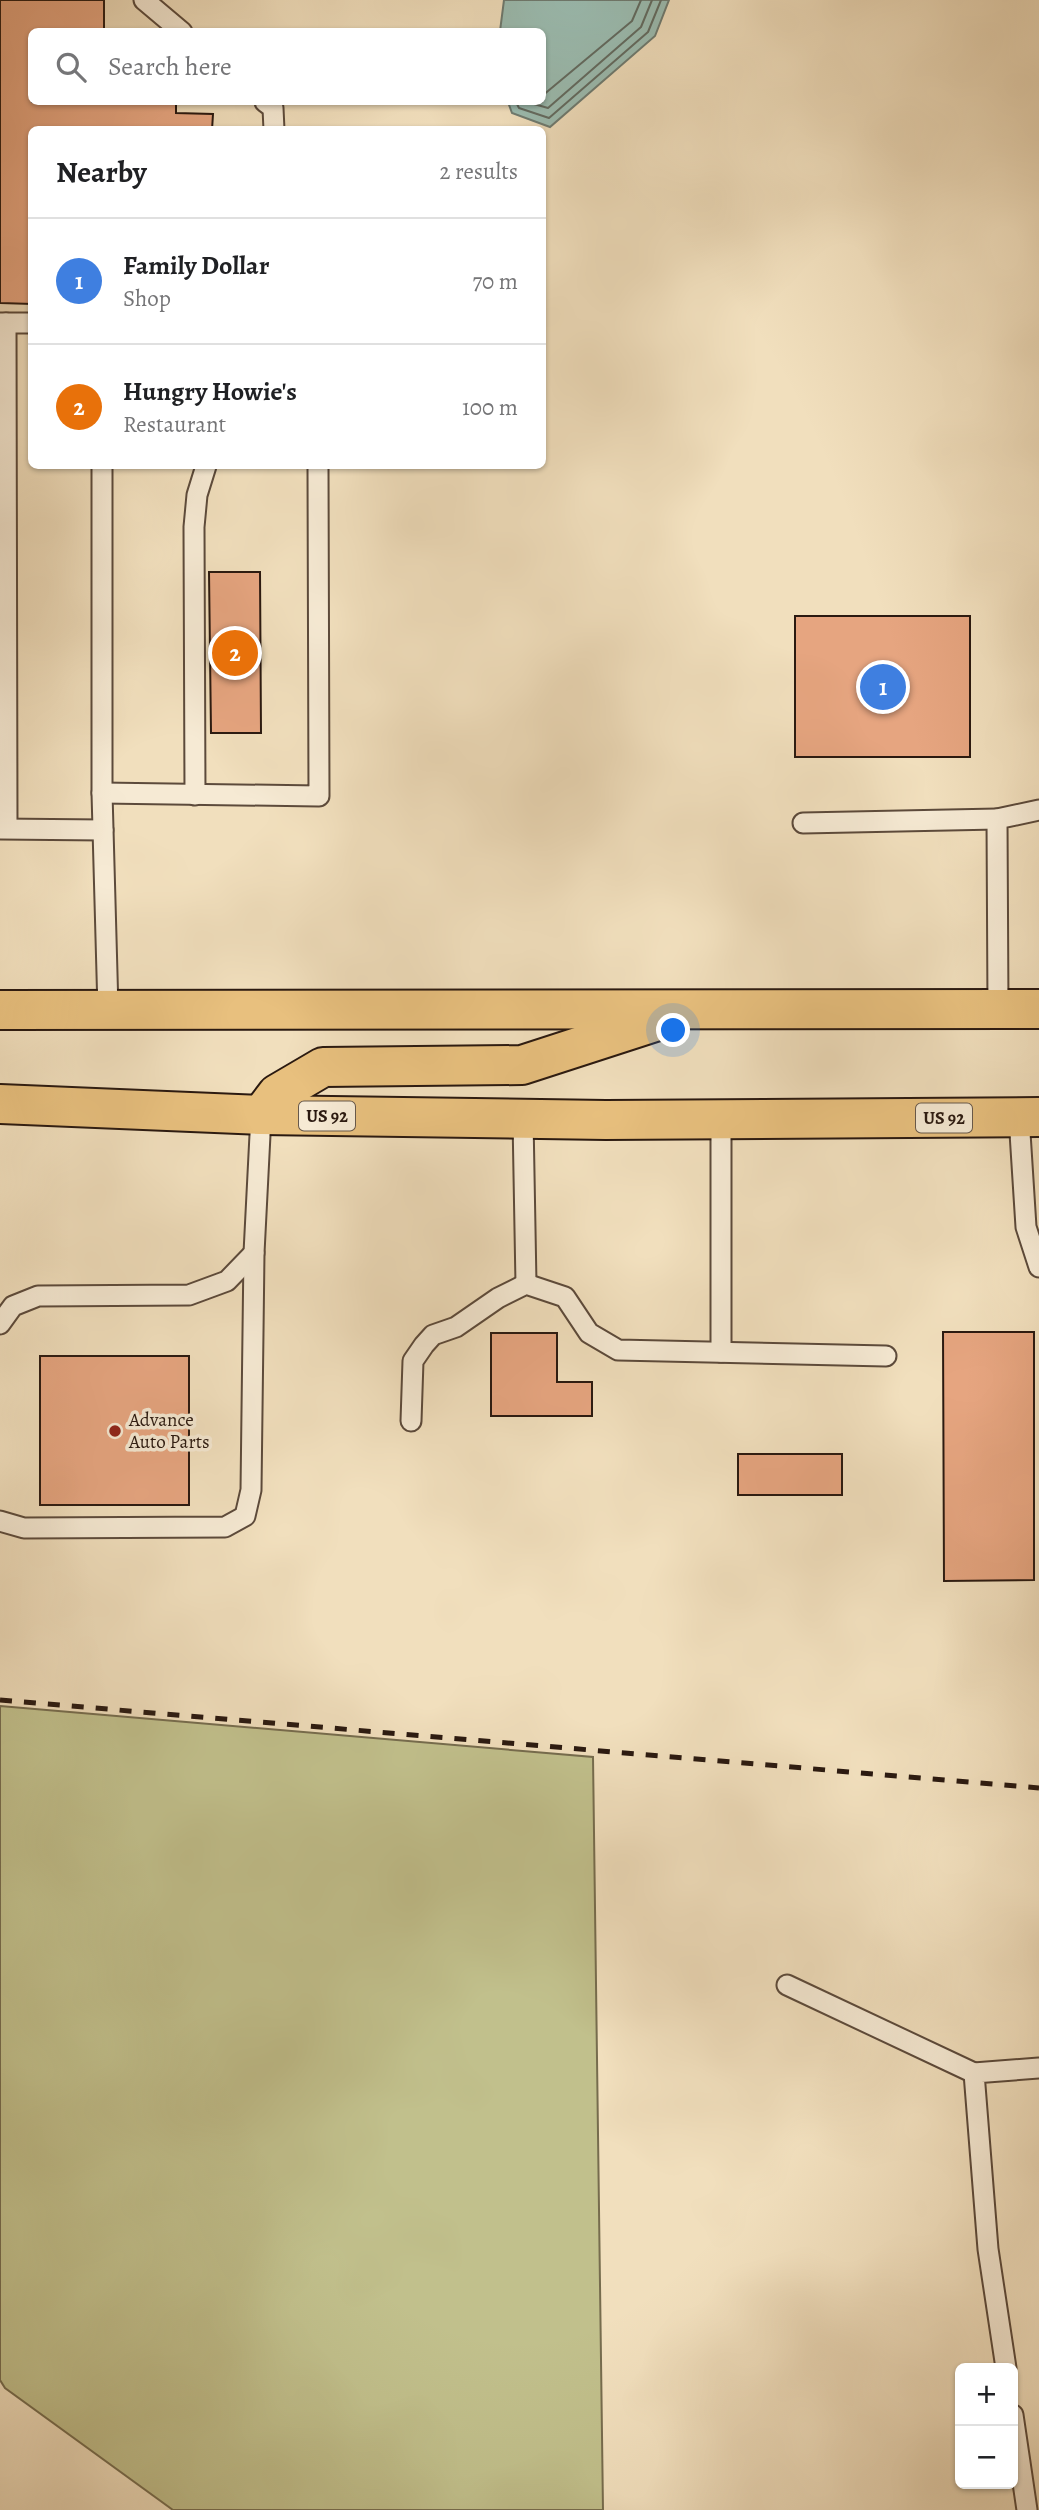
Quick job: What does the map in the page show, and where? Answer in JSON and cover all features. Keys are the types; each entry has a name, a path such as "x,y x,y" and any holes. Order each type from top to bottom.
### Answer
{"main road":[{"path":"261,1115 277,1094 323,1067 522,1065 697,1009"},
{"path":"0,1010 1039,1009"},
{"name":"US 92","path":"0,1104 261,1115 523,1119 1029,1117"}],"lane":[{"path":"144,0 177,28"},
{"path":"269,105 273,108 274,126"},
{"path":"28,323 3,323 4,829 103,830"},
{"path":"102,469 102,793 107,1010"},
{"path":"195,795 194,527 197,495 205,469"},
{"path":"102,793 319,796 318,469"},
{"path":"803,823 996,819 1039,810"},
{"path":"996,819 998,1009"},
{"path":"0,1521 24,1528 225,1527 245,1516 251,1490 254,1253 261,1115"},
{"path":"1029,1117 1026,1227 1039,1267"},
{"path":"523,1119 526,1284"},
{"path":"721,1120 721,1352"},
{"path":"0,1324 13,1306 38,1296 189,1295 227,1281 254,1253"},
{"path":"411,1421 413,1361 424,1345 433,1335 456,1327 498,1298 526,1284 565,1297 589,1333 618,1350 886,1356"},
{"path":"787,1985 974,2073 1039,2068"},
{"path":"974,2073 988,2249 1005,2363"},
{"path":"1015,2426 1027,2510"}],"shaded area":[{"path":"0,1706 593,1757 603,2510 173,2510 5,2388 0,2380"}],"water":[{"path":"504,0 669,0 655,36 550,127 512,113 509,105 546,105 546,28 500,28"}],"building":[{"path":"0,0 104,0 104,28 28,28 28,105 176,105 176,113 213,114 212,126 28,126 28,304 0,303"},
{"path":"209,572 260,572 261,733 211,733"},
{"path":"795,616 970,616 970,757 795,757"},
{"path":"943,1332 1034,1332 1034,1580 944,1581"},
{"path":"491,1333 557,1333 557,1382 592,1382 592,1416 491,1416"},
{"name":"Advance Auto Parts","path":"40,1356 189,1356 189,1505 40,1505"},
{"path":"738,1454 842,1454 842,1495 738,1495"}],"railway":[{"path":"0,1700 1039,1788"}],"place":[{"name":"Hungry Howie's","path":"235,653"},
{"name":"Family Dollar","path":"883,687"},
{"name":"Advance Auto Parts","path":"115,1431"}]}
